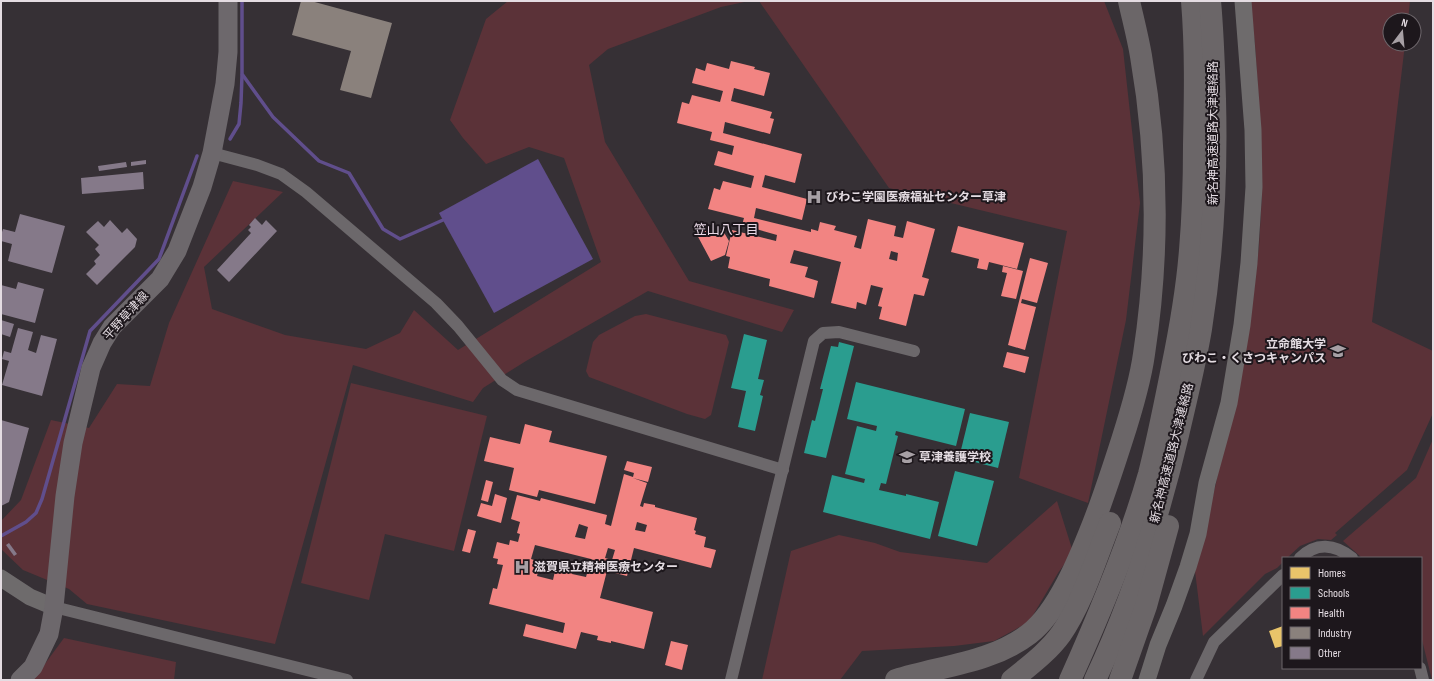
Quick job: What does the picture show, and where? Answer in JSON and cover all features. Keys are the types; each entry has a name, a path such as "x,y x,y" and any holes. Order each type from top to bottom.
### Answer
{"highway":[{"path":"896,680 988,655 1012,645 1030,633 1046,616 1060,596 1075,568 1107,490 1132,408 1144,355 1151,290 1154,178 1149,119 1141,56 1129,1"},
{"path":"1012,680 1044,653 1061,634 1072,615 1110,521 1137,436 1154,371 1161,332 1169,238 1166,148 1160,91 1150,26 1143,1"},
{"path":"1180,1 1188,67 1194,144"},
{"path":"1192,1 1196,101 1194,144"},
{"name":"新名神高速道路大津連絡路","path":"1095,680 1131,595 1154,528 1196,357 1211,252 1216,146 1214,65 1210,1"},
{"name":"新名神高速道路大津連絡路","path":"1070,680 1098,616 1131,528 1148,474 1160,428 1186,287 1190,250 1194,180 1194,144"},
{"path":"1120,680 1146,606 1164,545 1183,457 1196,357"},
{"path":"951,680 1012,662 1028,653 1057,627 1085,586"}],"main road":[{"name":"平野草津線","path":"20,680 33,667 49,634 54,607 65,496 73,443 91,368 102,342 112,327 160,279 177,251 202,187 212,153 225,84 228,52 228,1"}],"street":[{"path":"1147,680 1158,645 1188,567 1198,534 1207,483 1229,403 1242,326 1249,263 1254,187 1253,130 1243,1"},
{"path":"212,153 257,165 281,174 306,192 436,303 458,326 502,380 517,390 783,470"},
{"path":"731,680 814,341 823,333 839,332 914,351"},
{"path":"1301,557 1306,552 1324,547 1330,547 1342,551 1351,557"},
{"path":"1196,680 1214,642 1282,576"},
{"path":"1,578 30,597 54,607 347,680"},
{"path":"1420,669 1423,680"}],"shaded area":[{"path":"508,1 749,1 721,7 608,49 589,65 605,142 689,281 794,310 782,332 648,291 526,361 483,388 473,402 353,365 275,644 87,604 69,589 23,570 1,549 1,521 21,500 51,420 89,428 117,384 150,386 169,323 233,181 283,192 204,267 212,309 285,335 366,349 400,333 414,310 458,350 601,262 564,158 529,147 486,164 463,138 450,120 486,19"},
{"path":"759,1 1104,1 1123,49 1140,203 1126,320 1088,503 1019,478 1067,231 889,188"},
{"name":"立命館大学 びわこ・くさつキャンパス","path":"1250,1 1410,1 1409,12 1382,12 1382,52 1404,52 1372,322 1433,351 1433,413 1407,470 1335,533 1337,535 1331,540 1318,539 1300,546 1288,557 1282,557 1282,563 1277,568 1265,574 1203,636 1195,571 1216,483 1253,299 1259,246 1262,194 1260,120 1255,45"},
{"path":"538,159 593,259 494,313 439,213"},
{"path":"646,314 726,335 729,342 711,415 705,419 687,414 589,377 586,371 593,342 599,335 635,316"},
{"path":"351,383 487,416 454,551 385,534 369,600 301,583"},
{"path":"1433,439 1433,680 1422,640 1422,557 1361,557 1343,541 1416,478"},
{"path":"1057,501 1073,552 1058,573 1029,622 994,641 954,646 862,651 840,680 762,680 791,551 839,535 875,543 900,552 987,563"},
{"path":"64,638 176,662 174,680 33,680"}],"building: Homes":[{"path":"1282,626 1282,646 1275,648 1269,631"}],"building: Schools":[{"path":"744,334 767,340 758,379 764,380 760,395 763,396 755,431 738,427 746,391 731,388"},
{"path":"839,342 854,346 826,458 804,453 812,420 815,421 823,389 820,389 831,346 838,347"},
{"path":"856,382 965,409 956,446 896,431 895,435 898,436 886,484 881,483 879,490 906,496 906,494 939,502 930,539 823,512 832,475 864,483 865,479 845,474 857,426 876,431 877,426 847,419"},
{"path":"970,413 1009,422 998,468 959,458"},
{"path":"955,471 994,481 977,546 938,536"}],"building: Health":[{"path":"731,61 755,67 754,69 770,73 764,96 734,88 731,101 772,112 770,118 774,119 770,134 725,122 723,133 802,154 795,183 765,175 762,187 807,199 802,220 756,208 754,218 811,232 811,229 818,231 820,222 836,226 834,230 857,236 854,247 861,249 868,219 896,226 894,236 903,238 907,221 935,229 922,277 929,279 924,296 914,294 906,326 879,319 882,307 878,306 883,288 871,285 866,305 857,302 856,309 831,303 841,262 794,250 790,263 808,267 805,277 818,281 814,298 769,286 770,279 728,268 730,257 726,256 732,230 776,241 777,235 742,225 744,218 708,209 714,188 720,190 723,181 751,188 754,176 714,165 718,151 732,155 734,146 710,140 712,132 677,123 682,102 689,104 692,95 720,102 723,91 692,83 696,68 705,71 707,63 729,69","holes":["891,251 898,253 897,261 889,259"]},
{"path":"702,226 704,229 709,226 711,230 716,227 718,231 722,229 729,241 725,255 711,261 696,233 700,231 698,228"},
{"path":"958,226 1024,243 1017,269 989,262 987,270 977,268 979,259 951,252"},
{"path":"1030,258 1048,263 1037,303 1022,299 1021,303 1036,307 1025,350 1008,345"},
{"path":"1003,266 1023,271 1016,299 1001,296 1007,273 1002,272"},
{"path":"1007,352 1029,357 1025,373 1003,367"},
{"path":"525,424 552,431 549,442 607,456 595,504 539,490 537,497 509,490 514,468 484,461 490,437 520,444"},
{"path":"627,461 652,467 648,482 633,478 647,483 640,506 643,507 644,503 655,505 655,507 697,518 694,530 696,531 695,534 706,537 704,547 716,550 711,568 634,548 627,576 607,571 600,598 653,612 644,649 611,641 611,643 597,640 598,636 581,632 576,649 523,636 526,624 563,633 565,623 489,604 493,588 497,589 503,565 497,564 498,559 493,558 497,542 509,545 510,540 518,542 520,534 517,533 520,522 511,519 517,495 540,501 541,498 607,515 605,524 611,526 624,474 633,477 634,473 624,470","holes":["637,522 647,525 645,532 635,530","579,524 588,527 585,539 575,537","535,545 591,559 586,577 572,574 573,570 561,567 560,572 555,571 553,580 537,576 538,572 535,572 537,561 531,559","608,548 615,550 612,560 605,558"]},
{"path":"486,480 493,482 488,502 481,500"},
{"path":"495,494 507,498 501,523 477,516 481,503 492,506"},
{"path":"468,529 476,531 470,553 462,551"},
{"path":"671,641 688,645 682,670 665,665"}],"building: Industry":[{"path":"301,1 311,1 392,23 371,98 340,90 351,51 292,35"}],"building: Other":[{"path":"146,160 146,164 131,166 131,162"},
{"path":"126,162 127,167 99,171 98,166"},
{"path":"143,172 144,189 82,194 81,178"},
{"path":"20,214 65,226 52,273 8,261 12,244 1,241 1,235 3,229 15,232"},
{"path":"255,218 262,225 266,220 277,231 229,282 217,270 251,233 248,230 251,227 249,225"},
{"path":"110,220 122,233 127,228 137,239 135,247 97,285 86,274 96,264 94,261 100,255 95,249 99,245 86,232 98,221 104,227"},
{"path":"18,282 44,289 35,323 1,314 1,285 16,289"},
{"path":"1,320 14,324 10,337 1,334"},
{"path":"18,328 33,332 28,350 36,353 41,335 57,339 42,396 2,385 9,361 2,359 4,351 11,353"},
{"path":"1,420 29,428 9,502 1,506"},
{"path":"9,543 17,554 14,556 6,545"}],"waterway":[{"path":"242,1 242,74 273,117 319,161 349,173 383,229 400,239 443,220"},
{"path":"230,139 239,124 242,75"},
{"path":"1,536 26,522 36,513 42,499 90,331 159,259 197,156"}],"place":[{"name":"びわこ学園医療福祉センター草津","path":"814,197"},
{"name":"立命館大学 びわこ・くさつキャンパス","path":"1338,351"},
{"name":"草津養護学校","path":"907,457"},
{"name":"滋賀県立精神医療センター","path":"522,567"}],"district":[{"name":"笠山八丁目","path":"726,230"}]}
